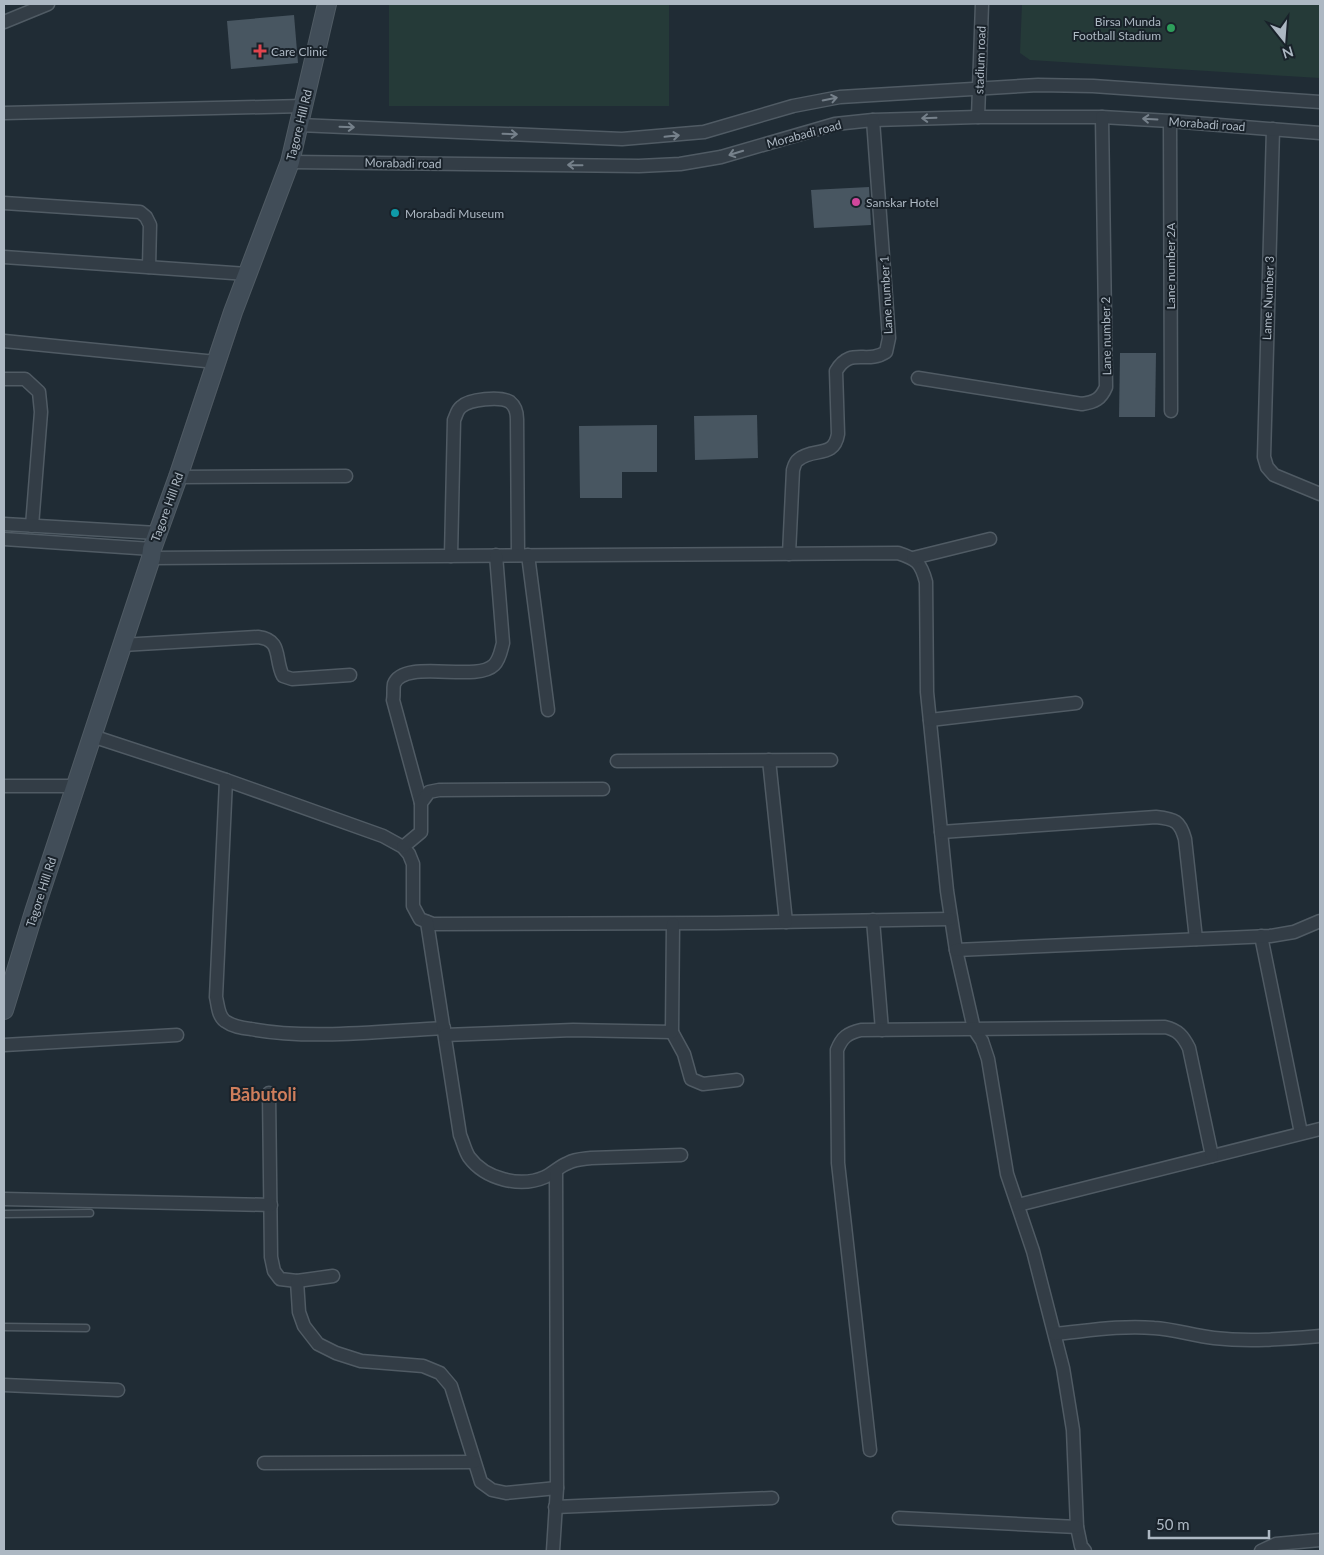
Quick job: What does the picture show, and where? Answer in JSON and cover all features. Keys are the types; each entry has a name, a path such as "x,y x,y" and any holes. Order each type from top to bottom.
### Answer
{"main road":[{"name":"Tagore Hill Rd","path":"4,1010 153,546 247,274 290,162 327,4"}],"street":[{"path":"4,22 48,4"},
{"name":"stadium road","path":"978,117 982,4"},
{"path":"299,125 630,138 704,132 793,106 840,97 1038,85 1093,86 1320,102"},
{"path":"4,113 303,106"},
{"name":"Morabadi road","path":"290,162 639,166 680,164 721,157 835,124 873,120 978,117 1102,117 1320,133"},
{"name":"Lane number 2","path":"918,378 1082,404 1093,402 1102,397 1106,387 1102,117"},
{"name":"Lane number 1","path":"789,554 793,470 796,460 830,450 837,443 836,370 842,362 850,357 877,358 886,352 889,338 873,120"},
{"name":"Lane number 2A","path":"1170,121 1171,411"},
{"name":"Lame Number 3","path":"1273,129 1264,457 1267,467 1274,475 1320,494"},
{"path":"4,203 140,212 146,217 150,225 149,267"},
{"path":"4,257 247,274"},
{"path":"4,341 216,362"},
{"path":"4,379 26,379 39,392 41,412 32,526"},
{"path":"451,556 454,420 459,408 466,403 474,400 503,399 511,403 516,411 523,555 548,710"},
{"path":"178,477 346,476"},
{"path":"4,524 32,526 153,546"},
{"path":"4,539 451,556 898,553 913,558 922,568 926,582 927,692 950,919 974,1029 982,1041 988,1059 1007,1174 1033,1251 1055,1334 1073,1430 1077,1527 1081,1546 1085,1551"},
{"path":"913,558 990,539"},
{"path":"403,847 421,832 421,803 393,700 394,684 401,676 416,672 481,671 494,666 500,657 504,643 496,555"},
{"path":"122,646 267,638 274,643 279,668 283,676 292,679 350,675"},
{"path":"930,720 1076,703"},
{"path":"92,736 226,780 384,836 403,847 409,854 413,864 413,906 420,919 432,924 673,924 950,919"},
{"path":"769,760 786,922"},
{"path":"617,761 831,760"},
{"path":"226,780 216,997 218,1011 224,1021 235,1026 279,1034 573,1030 672,1032"},
{"path":"4,786 76,786"},
{"path":"421,803 428,792 440,790 603,790"},
{"path":"941,832 1156,817 1172,819 1182,827 1186,839 1196,939"},
{"path":"873,920 882,1030"},
{"path":"956,950 1261,936 1294,932 1320,921"},
{"path":"427,922 460,1136 469,1156 485,1172 506,1180 524,1182 543,1178 567,1163 591,1158 681,1155"},
{"path":"673,924 672,1032 684,1054 691,1079 703,1084 737,1080"},
{"path":"1261,936 1301,1133"},
{"path":"870,1450 838,1163 837,1050 840,1040 848,1033 861,1030 1164,1027 1175,1029 1183,1036 1189,1048 1212,1156"},
{"path":"4,1045 177,1036"},
{"path":"269,1093 271,1257 274,1271 280,1279 297,1281 333,1276"},
{"path":"1018,1205 1320,1128"},
{"path":"552,1551 557,1488 556,1171"},
{"path":"4,1199 271,1205"},
{"path":"297,1281 299,1312 304,1326 318,1344 336,1353 361,1361 423,1366 440,1373 451,1386 481,1482 492,1490 506,1493 557,1488"},
{"path":"1055,1334 1153,1327 1212,1338 1243,1341 1320,1336"},
{"path":"4,1385 118,1390"},
{"path":"264,1463 474,1462"},
{"path":"555,1507 772,1498"},
{"path":"899,1518 1077,1527"},
{"path":"1261,1551 1276,1544 1320,1540"}],"lane":[{"path":"4,1214 90,1213"},
{"path":"4,1327 86,1328"}],"green space":[{"path":"389,4 669,4 669,106 389,106"},
{"name":"Birsa Munda Football Stadium","path":"1022,4 1320,4 1320,78 1030,60 1020,53"}],"building":[{"path":"294,15 298,63 231,69 227,21"},
{"path":"869,187 871,225 814,228 811,190"},
{"path":"1120,353 1156,353 1155,417 1119,417"},
{"path":"757,415 758,458 695,460 694,416"},
{"path":"657,425 657,472 622,472 622,498 580,498 579,426"}],"place":[{"name":"Birsa Munda Football Stadium","path":"1171,28"},
{"name":"Care Clinic","path":"260,51"},
{"name":"Sanskar Hotel","path":"856,202"},
{"name":"Morabadi Museum","path":"395,213"}],"district":[{"name":"Bābutoli","path":"263,1094"}]}
